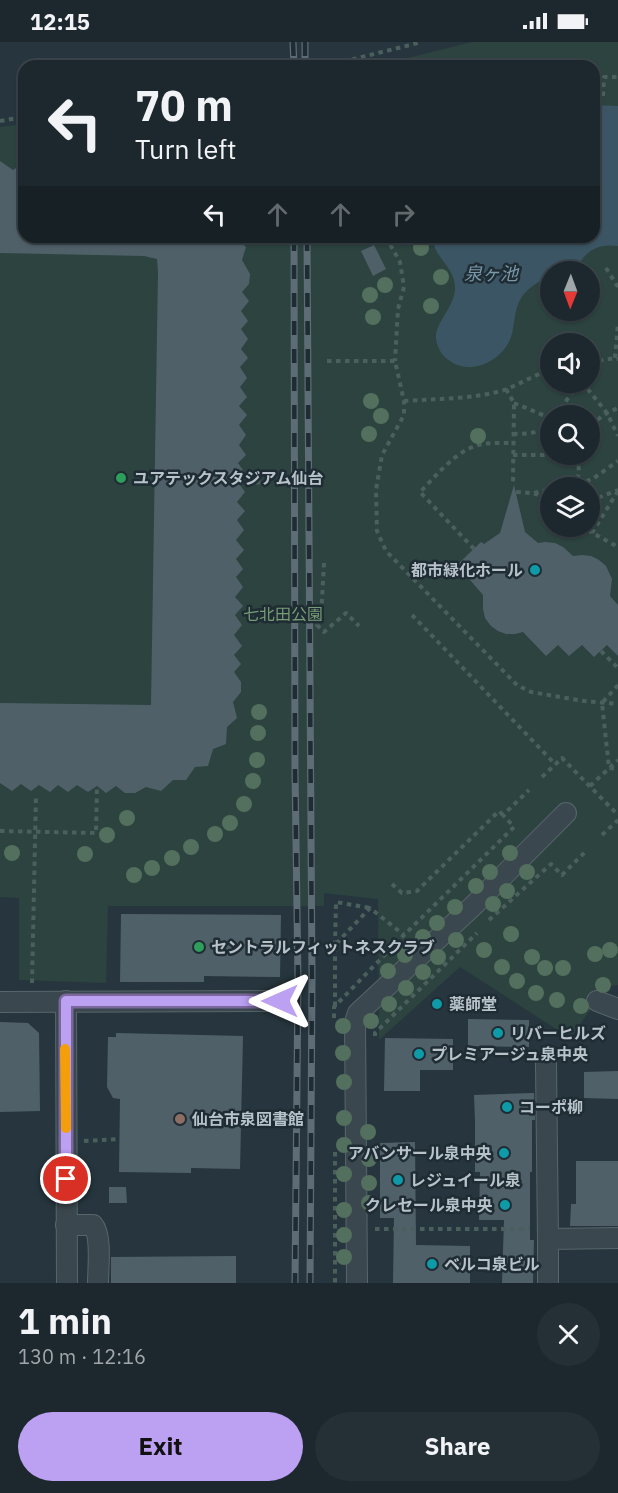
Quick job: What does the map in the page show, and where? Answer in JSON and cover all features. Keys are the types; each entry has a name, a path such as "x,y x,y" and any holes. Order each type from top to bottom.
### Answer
{"street":[{"path":"357,1283 355,1022 358,1013 566,813"},
{"path":"66,1001 67,1283"},
{"path":"0,1002 280,1001"},
{"path":"597,1001 618,1009"},
{"path":"546,1064 548,1283"},
{"path":"66,1225 96,1227 98,1283"},
{"path":"548,1234 618,1238"}],"path":[{"path":"350,60 422,42"},
{"path":"600,96 603,96 604,77 618,77"},
{"path":"0,121 18,118"},
{"path":"389,243 400,262 404,287 398,309 395,361 404,401 404,415 382,455 376,490 377,531 386,551 518,685 531,692 618,704"},
{"path":"606,268 618,287"},
{"path":"600,360 616,358 618,323"},
{"path":"327,361 395,361"},
{"path":"404,401 478,395 506,389 540,373"},
{"path":"506,389 514,404 513,484"},
{"path":"563,405 573,393"},
{"path":"591,393 607,412 618,436"},
{"path":"514,404 540,415"},
{"path":"600,417 618,408"},
{"path":"513,434 540,430"},
{"path":"474,549 420,492 456,457 473,447 487,443 513,443"},
{"path":"513,455 540,455"},
{"path":"595,477 618,461"},
{"path":"238,482 279,483"},
{"path":"600,497 618,490"},
{"path":"600,520 618,490"},
{"path":"516,492 540,495"},
{"path":"534,493 540,492"},
{"path":"600,537 617,544"},
{"path":"324,563 321,618 317,625 324,632 346,613 359,626"},
{"path":"412,615 555,764"},
{"path":"601,651 618,668"},
{"path":"609,768 602,702 618,685"},
{"path":"542,777 562,758 618,815"},
{"path":"590,786 618,760"},
{"path":"609,768 618,769"},
{"path":"0,831 96,833 97,786"},
{"path":"503,815 529,790"},
{"path":"32,984 36,794"},
{"path":"334,1007 514,827 499,810 417,891 402,893 392,884"},
{"path":"602,835 618,820"},
{"path":"489,920 551,864 562,875 587,850"},
{"path":"334,1018 336,902 370,908 404,935"},
{"path":"335,945 370,908"},
{"path":"375,1045 375,1033 477,933"},
{"path":"83,1141 119,1139"},
{"path":"334,1145 335,1283"},
{"path":"374,1240 374,1229 548,1234"}],"green space":[{"name":"七北田公園","path":"472,42 618,42 618,985 608,986 570,1038 460,967 379,1040 378,899 324,893 324,906 108,906 106,983 19,980 19,898 0,897 0,127 18,125 18,243 600,243 600,60 400,60"}],"water":[{"name":"泉ヶ池","path":"600,105 618,106 618,246 603,246 592,250 581,261 540,261 540,281 528,289 522,297 517,307 509,342 491,361 474,367 458,365 445,357 437,345 437,332 452,301 455,287 451,273 434,243 600,243"}],"building":[{"path":"0,161 13,170 18,167 18,243 242,243 246,247 242,260 250,274 249,284 242,292 249,301 241,311 248,321 241,329 248,339 241,349 248,358 240,367 247,378 240,387 247,397 239,406 247,415 239,425 246,435 239,445 246,455 238,463 245,473 238,482 245,492 237,502 245,511 237,520 244,530 236,540 244,550 236,559 243,569 236,577 243,587 235,597 243,606 235,615 242,625 234,635 242,646 234,655 241,664 234,672 241,682 241,692 233,702 237,718 227,727 226,744 213,749 208,766 195,767 186,780 173,780 161,791 146,787 135,793 125,793 116,786 106,793 97,786 88,792 77,785 68,792 58,785 50,792 39,785 31,791 21,784 12,791 0,783 0,703 151,705 158,272 157,259 144,256 0,253"},
{"path":"374,245 386,269 373,276 361,251"},
{"name":"都市緑化ホール","path":"514,485 525,532 538,543 555,543 573,556 591,556 606,566 612,579 610,596 618,605 618,656 607,645 594,657 582,645 569,656 558,645 546,656 523,632 506,634 491,626 485,618 483,595 457,565 481,542 484,544 500,533"},
{"path":"121,914 281,915 280,977 204,976 204,982 120,982"},
{"name":"リバーヒルズ","path":"468,1019 529,1020 529,1047 468,1046"},
{"path":"0,1022 28,1023 39,1033 40,1111 0,1112"},
{"name":"仙台市泉図書館","path":"116,1033 243,1036 240,1169 191,1168 191,1173 119,1172 120,1099 113,1098 107,1087 108,1037 116,1037"},
{"name":"プレミアージュ泉中央","path":"385,1038 453,1039 453,1070 420,1070 420,1091 384,1091"},
{"path":"618,1071 618,1099 584,1098 584,1072"},
{"path":"534,1093 535,1120 532,1120 532,1172 530,1172 530,1240 534,1240 533,1283 502,1283 504,1220 479,1220 480,1172 475,1172 474,1095"},
{"path":"415,1142 416,1245 470,1246 470,1283 393,1283 394,1218 380,1218 380,1143"},
{"path":"576,1161 618,1161 618,1226 570,1226 571,1204 576,1204"},
{"path":"109,1187 126,1187 127,1203 109,1203"},
{"path":"236,1256 236,1283 111,1283 111,1257"}],"railway":[{"path":"293,42 294,60"},
{"path":"305,42 305,60"},
{"path":"294,243 295,771 298,980 295,1283"},
{"path":"307,243 312,979 310,1283"}],"slow traffic":[{"path":"65,1049 66,1128"}],"place":[{"name":"ユアテックスタジアム仙台","path":"121,478"},
{"name":"都市緑化ホール","path":"535,570"},
{"name":"セントラルフィットネスクラブ","path":"199,947"},
{"name":"薬師堂","path":"437,1004"},
{"name":"リバーヒルズ","path":"498,1033"},
{"name":"プレミアージュ泉中央","path":"419,1054"},
{"name":"コーポ柳","path":"507,1107"},
{"name":"仙台市泉図書館","path":"180,1119"},
{"name":"アバンサール泉中央","path":"504,1153"},
{"name":"レジュイール泉","path":"398,1180"},
{"name":"クレセール泉中央","path":"505,1205"},
{"name":"ベルコ泉ビル","path":"432,1264"}],"route":[{"path":"66,1179 66,1001 280,1001"}]}
